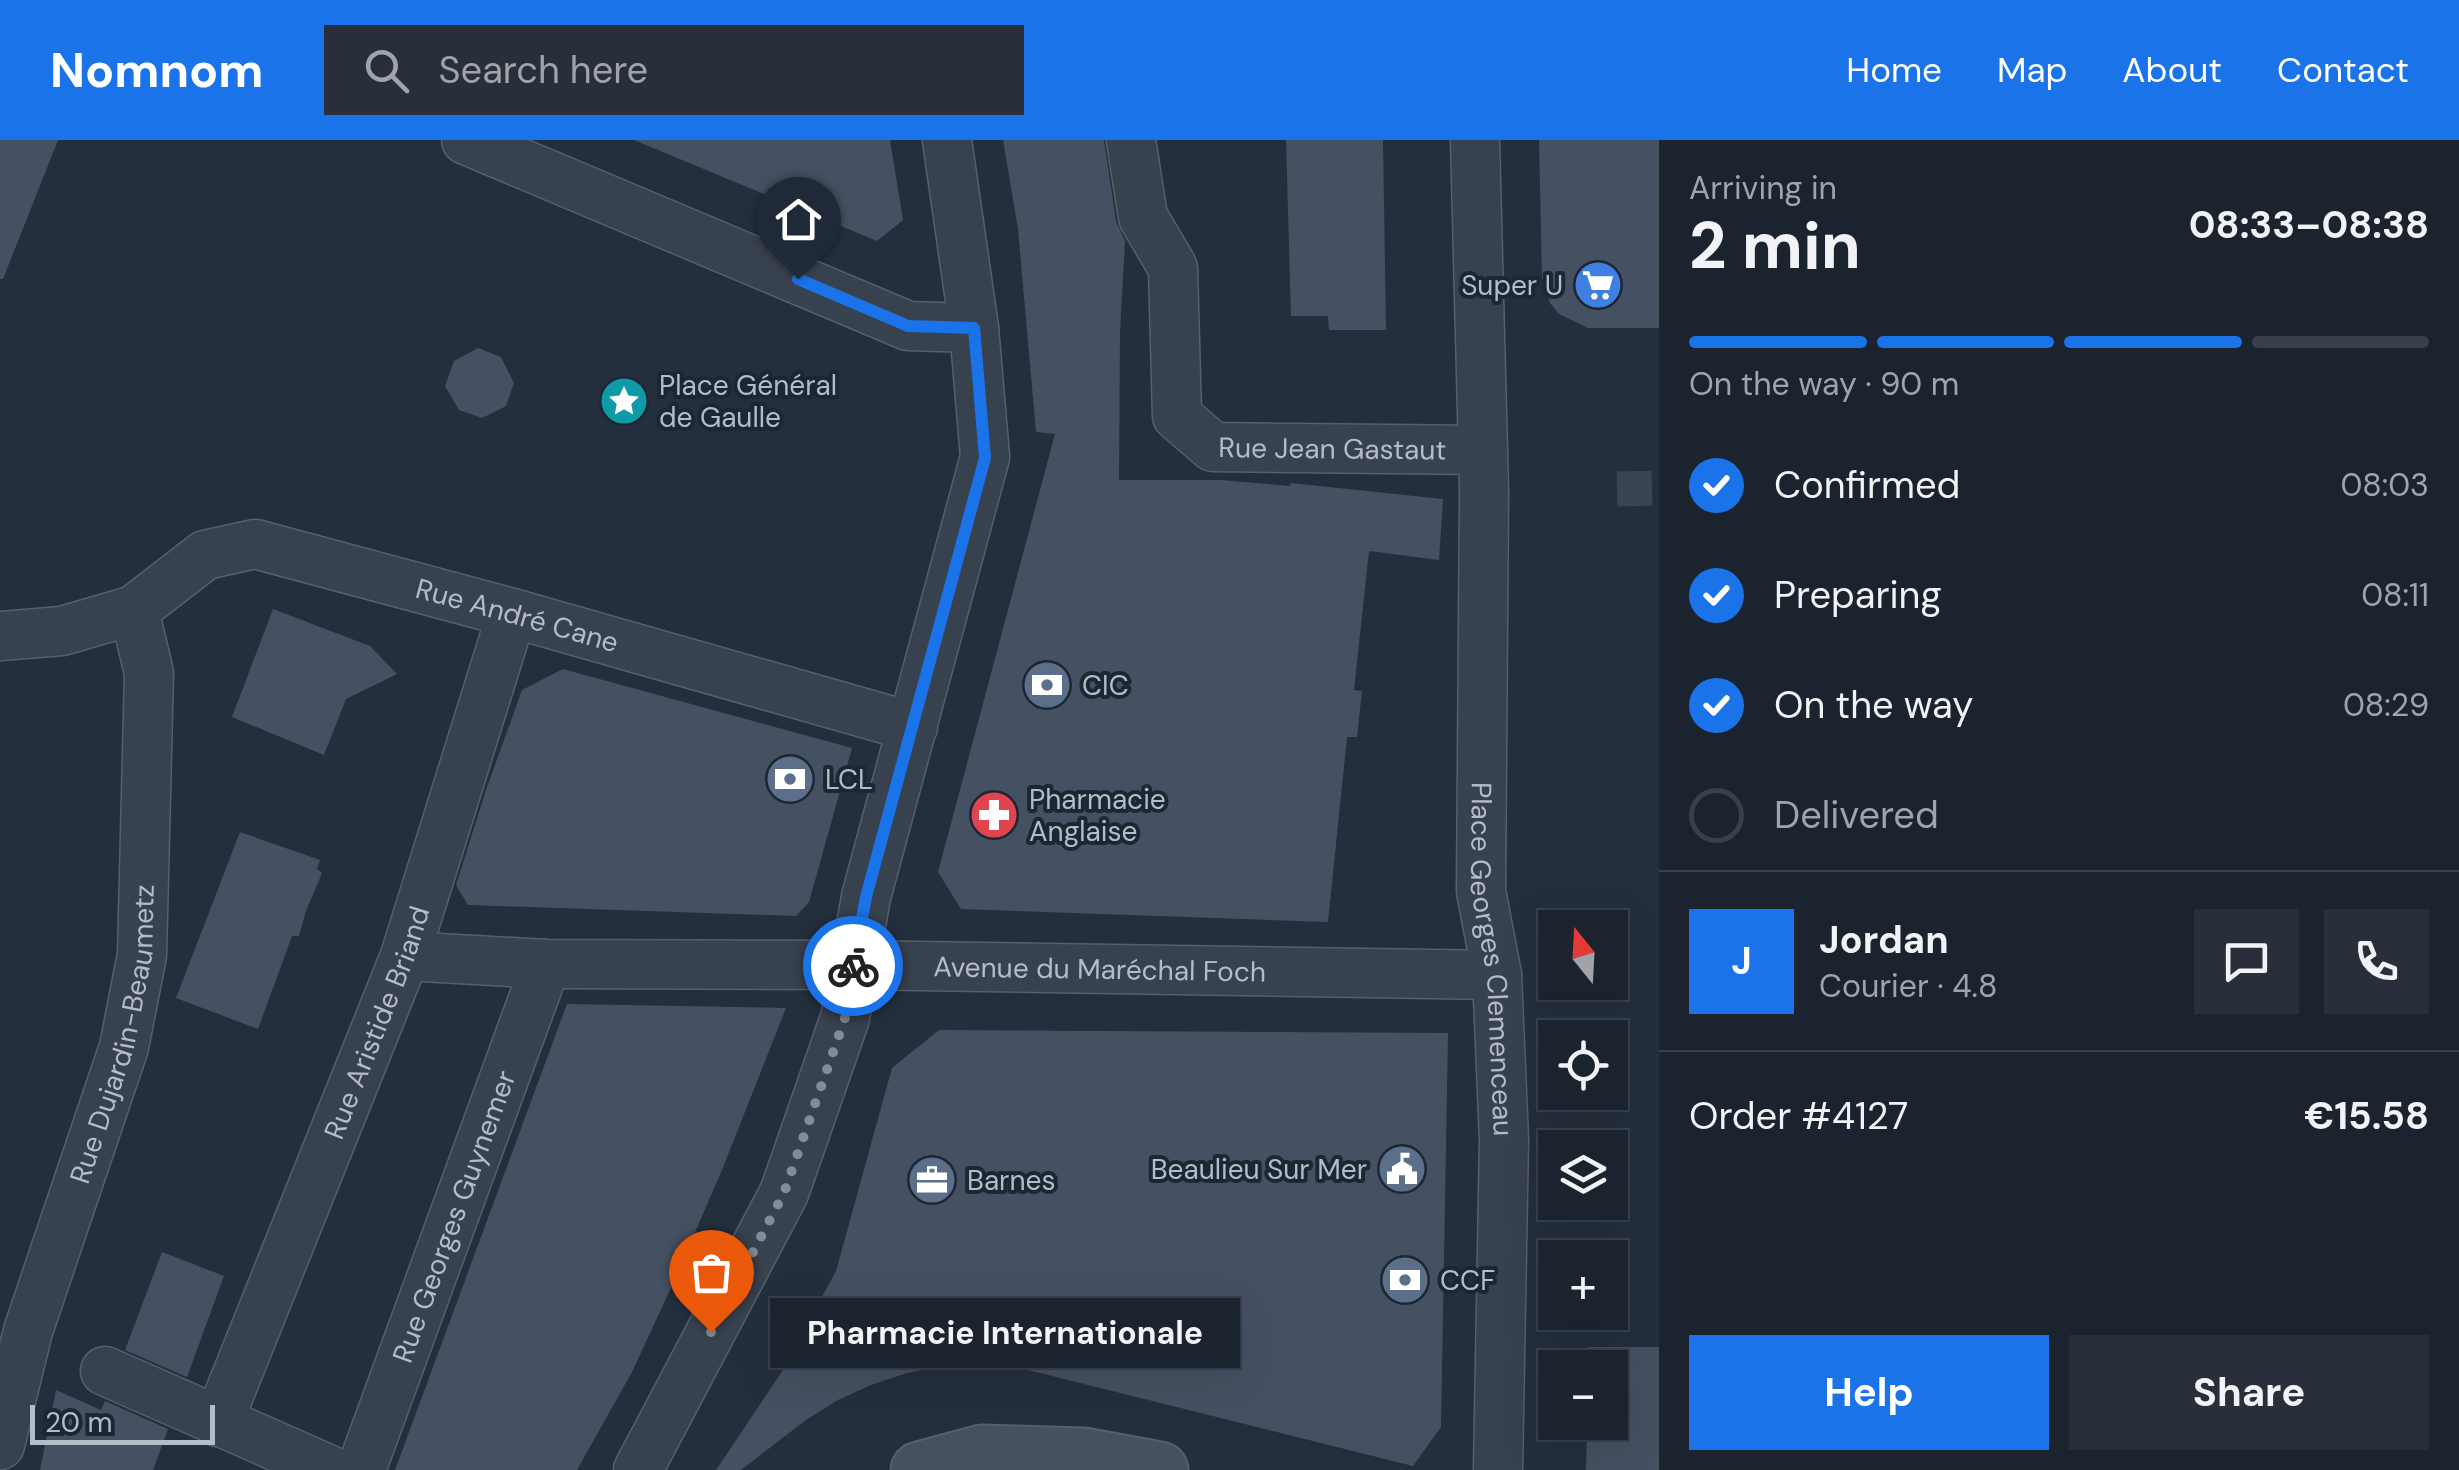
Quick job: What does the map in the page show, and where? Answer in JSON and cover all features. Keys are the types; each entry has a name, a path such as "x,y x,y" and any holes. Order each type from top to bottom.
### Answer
{"main road":[{"path":"919,1470 982,1453 1084,1456 1160,1470"}],"street":[{"path":"466,140 908,326 974,328"},
{"path":"638,1470 784,1193 845,1018 866,897 985,458 974,328 947,140"},
{"name":"Rue Jean Gastaut","path":"1131,140 1143,217 1173,268 1176,416 1213,447 1483,450"},
{"name":"Place Georges Clemenceau","path":"1474,140 1483,450 1482,891 1497,975 1504,1139 1498,1470"},
{"name":"Rue André Cane","path":"134,610 205,555 256,544 913,727"},
{"path":"0,636 62,630 134,610"},
{"name":"Rue Dujardin-Beaumetz","path":"0,1445 28,1331 124,1046 142,955 148,674 134,610"},
{"name":"Rue Aristide Briand","path":"218,1422 405,956 512,613"},
{"name":"Avenue du Maréchal Foch","path":"405,956 546,964 1497,975"},
{"name":"Rue Georges Guynemer","path":"360,1470 546,964"},
{"path":"105,1371 330,1470"}],"building":[{"path":"0,140 58,140 3,279 0,279"},
{"path":"634,140 890,140 903,220 877,241"},
{"path":"1003,140 1104,140 1116,221 1125,241 1119,480 1221,480 1289,486 1291,483 1443,499 1439,560 1369,551 1354,690 1362,691 1357,737 1347,737 1328,922 961,909 938,872 1055,434 1036,432 1018,229"},
{"path":"1286,140 1383,140 1386,330 1329,330 1328,316 1291,316"},
{"path":"1539,140 1659,140 1659,328 1588,328 1559,314 1550,303 1542,278"},
{"path":"478,348 501,357 514,383 506,406 482,418 459,410 445,386 454,361"},
{"path":"273,609 370,646 397,674 346,699 324,755 232,717"},
{"path":"563,669 852,748 809,902 796,916 468,905 456,885 522,690"},
{"path":"240,832 320,860 317,869 322,873 299,936 292,936 258,1029 176,998"},
{"path":"567,1004 786,1008 670,1290 632,1372 577,1470 395,1470"},
{"path":"939,1030 1448,1033 1441,1427 1413,1466 1000,1363 954,1364 871,1385 806,1420 741,1470 716,1470 781,1373 836,1271 892,1068"},
{"path":"162,1252 224,1276 187,1377 125,1350"},
{"path":"1659,1347 1659,1470 1586,1470 1587,1440 1628,1440 1628,1350 1588,1350"},
{"path":"56,1390 101,1410 105,1401 168,1429 153,1470 40,1470"}],"tunnel":[{"path":"1617,489 1659,488"}],"way so far":[{"path":"711,1332 784,1193 845,1018 853,966"}],"place":[{"name":"Super U","path":"1598,285"},
{"name":"Place Général de Gaulle","path":"624,401"},
{"name":"CIC","path":"1047,685"},
{"name":"LCL","path":"790,779"},
{"name":"Pharmacie Anglaise","path":"994,815"},
{"name":"Beaulieu Sur Mer","path":"1402,1169"},
{"name":"Barnes","path":"932,1180"},
{"name":"CCF","path":"1405,1280"},
{"name":"Pharmacie Internationale","path":"711,1332"}],"route":[{"path":"798,279 908,326 974,328 985,458 866,897 853,966"}]}
